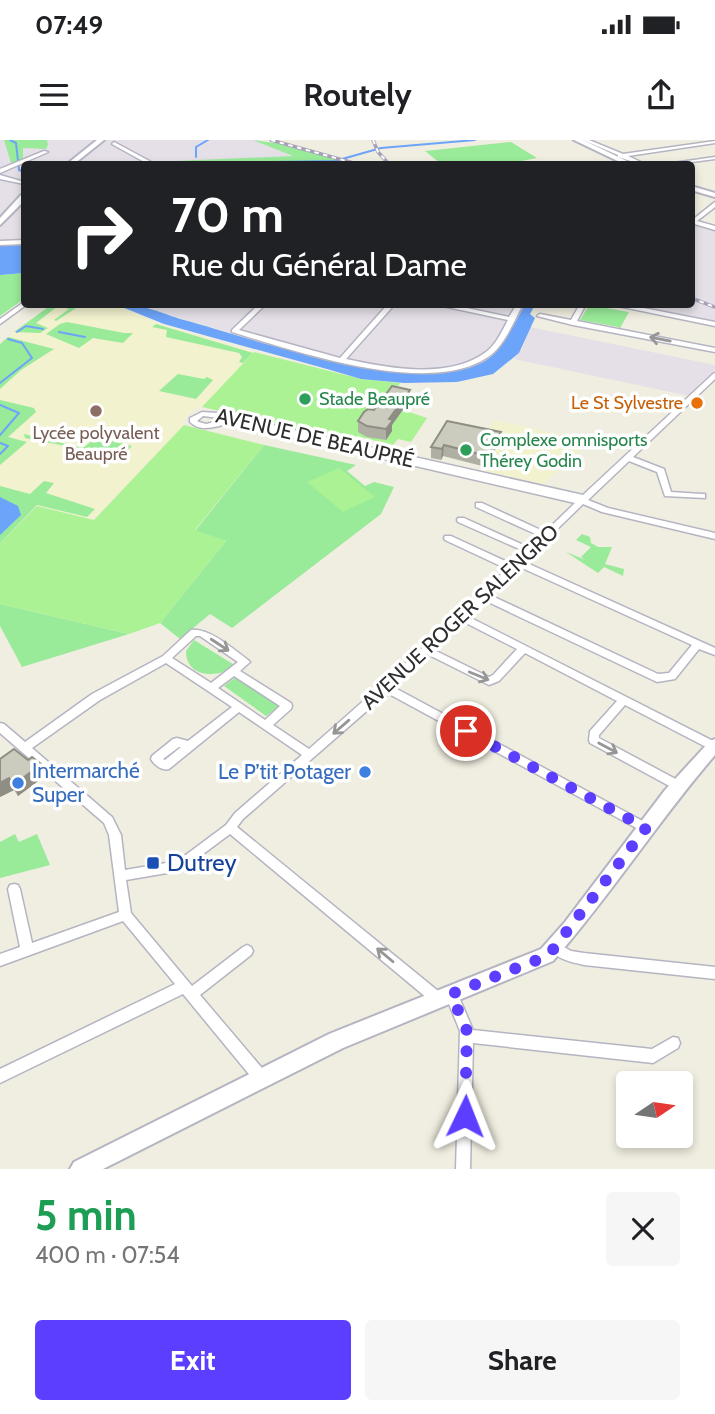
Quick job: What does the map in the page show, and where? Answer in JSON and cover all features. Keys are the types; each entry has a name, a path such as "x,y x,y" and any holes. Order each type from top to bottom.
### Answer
{"street":[{"path":"72,161 101,140"},
{"path":"691,140 699,145"},
{"path":"582,141 634,161"},
{"path":"582,141 623,161"},
{"path":"114,143 146,161"},
{"path":"620,156 713,144"},
{"path":"25,161 46,152"},
{"path":"692,161 715,158"},
{"path":"0,171 21,163"},
{"path":"3,178 21,181"},
{"path":"695,189 715,195"},
{"path":"0,225 21,203"},
{"path":"695,219 715,204"},
{"path":"695,222 715,228"},
{"path":"0,243 21,242"},
{"path":"0,322 21,306"},
{"path":"259,308 234,331 342,360 398,370 457,368 488,355 517,308"},
{"path":"342,360 388,308"},
{"path":"456,308 510,319"},
{"path":"572,323 581,308"},
{"path":"632,308 715,324"},
{"path":"540,316 715,350"},
{"name":"AVENUE ROGER SALENGRO","path":"120,876 183,862 230,828 309,754 379,694 389,689 394,680 453,624 464,618 468,610 715,375"},
{"name":"AVENUE DE BEAUPRÉ","path":"202,414 218,415 583,500 231,421 203,426 196,424 193,419 202,414"},
{"path":"628,458 662,471 668,494 702,496"},
{"path":"583,500 605,510 715,536"},
{"path":"479,505 546,536"},
{"path":"461,520 530,551"},
{"path":"448,538 715,652"},
{"path":"484,596 657,678 673,676 698,644"},
{"path":"81,1169 337,1041 542,958 555,948 679,786 715,746 464,618"},
{"path":"24,748 96,697 166,658 192,633 200,632 244,660 243,666 212,688"},
{"path":"426,650 489,681 496,678 523,649"},
{"path":"166,658 309,754"},
{"path":"235,672 287,706 265,725"},
{"path":"389,689 646,828"},
{"path":"623,700 594,734 594,740 679,786"},
{"path":"190,746 239,707"},
{"path":"0,727 108,820 116,835 125,915 262,1079"},
{"path":"230,828 444,996 465,1021 467,1036 463,1169"},
{"path":"15,889 27,949"},
{"path":"0,960 125,915"},
{"path":"555,948 584,960 715,973"},
{"path":"0,1076 189,990 247,951"},
{"path":"467,1036 653,1056 673,1043"}],"shaded area":[{"path":"0,140 257,140 327,161 21,161 21,245 0,246"},
{"path":"695,225 715,230 715,324 627,308 695,308"},
{"name":"Lycée polyvalent Beaupré","path":"46,308 121,308 162,325 254,352 202,407 196,408 182,422 184,425 93,520 0,496 0,343"},
{"path":"150,308 523,308 495,353 486,360 456,370 416,372 354,367"},
{"path":"530,327 715,365 715,372 689,396 514,359 522,349"},
{"path":"494,420 591,441 543,484 484,471 499,443 483,439"}],"green space":[{"path":"4,140 47,140 48,145 46,149 23,148 23,160 11,163"},
{"path":"253,140 291,145 344,161 175,161 293,156"},
{"path":"511,142 537,158 522,161 437,161 425,151"},
{"path":"21,273 21,301 0,316 0,275"},
{"path":"47,308 55,308 36,323 48,328 40,333 14,332"},
{"path":"65,308 76,308 54,320 69,309"},
{"path":"587,308 629,312 619,330 619,327 580,320"},
{"path":"67,322 133,333 123,343 93,338 79,348 46,334"},
{"path":"156,324 253,353 243,363 239,362 242,357 239,353 166,337 167,330 152,327"},
{"path":"8,337 54,349 21,370 0,389 0,344"},
{"name":"Stade Beaupré","path":"254,352 361,379 400,383 392,397 409,401 403,410 427,418 411,442 398,439 393,445 356,436 352,441 202,407"},
{"path":"178,374 213,380 196,399 159,391"},
{"path":"0,400 34,408 36,412 8,437 27,442 0,465"},
{"path":"184,425 264,445 195,530 226,541 160,623 129,634 0,604 0,543 37,506 94,520"},
{"path":"24,434 83,448 93,440 88,438 91,436 132,446 121,457 25,438"},
{"path":"264,445 356,465 347,471 365,486 374,482 394,487 381,514 232,628 210,614 180,639 160,623 226,541 195,531"},
{"path":"339,468 375,497 343,512 307,482"},
{"path":"44,481 54,483 46,493 95,509 87,517 37,505 0,543 0,486 30,494"},
{"path":"582,534 590,537 591,543 598,547 612,547 605,564 624,569 623,576 604,567 598,573 566,552 586,560 581,557 591,547 576,540"},
{"path":"0,604 129,634 22,667 0,626"},
{"path":"194,640 236,666 221,673 205,674 197,671 187,660 186,651"},
{"path":"237,676 280,706 266,716 224,686"},
{"path":"15,834 19,842 37,834 50,865 0,878 0,842"}],"water":[{"path":"0,245 21,245 21,273 0,275"},
{"path":"124,308 147,308 252,340 343,363 389,371 432,373 468,368 494,354 523,308 533,308 530,314 535,318 519,353 493,374 457,382 404,383 361,379 164,324"},
{"path":"0,497 18,506 21,515 0,535"}],"building":[{"path":"392,386 410,390 389,419 393,420 386,429 367,426 358,421 368,409 374,410"},
{"path":"447,421 501,432 487,456 444,445 442,449 431,447"},
{"path":"14,749 28,760 32,757 41,764 14,785 9,778 0,783 0,759"}],"waterway":[{"path":"10,140 16,143 21,171"},
{"path":"196,157 196,147 208,140"},
{"path":"335,161 381,148 475,140"},
{"path":"17,332 26,326 43,329"},
{"path":"59,332 85,337"},
{"path":"0,383 32,358 22,343 8,339"},
{"path":"0,405 19,413 0,435"},
{"path":"0,443 8,446 0,454"}],"railway":[{"path":"271,140 346,161"},
{"path":"373,140 378,152 386,161"},
{"path":"695,300 715,307"}],"place":[{"name":"Stade Beaupré","path":"305,399"},
{"name":"Le St Sylvestre","path":"697,403"},
{"name":"Lycée polyvalent Beaupré","path":"96,411"},
{"name":"Complexe omnisports Thérey Godin","path":"466,450"},
{"name":"Le P’tit Potager","path":"365,772"},
{"name":"Intermarché Super","path":"18,783"},
{"name":"Dutrey","path":"153,863"}],"route":[{"path":"465,1116 467,1031 465,1021 451,994 551,952 646,828 466,731"}]}
